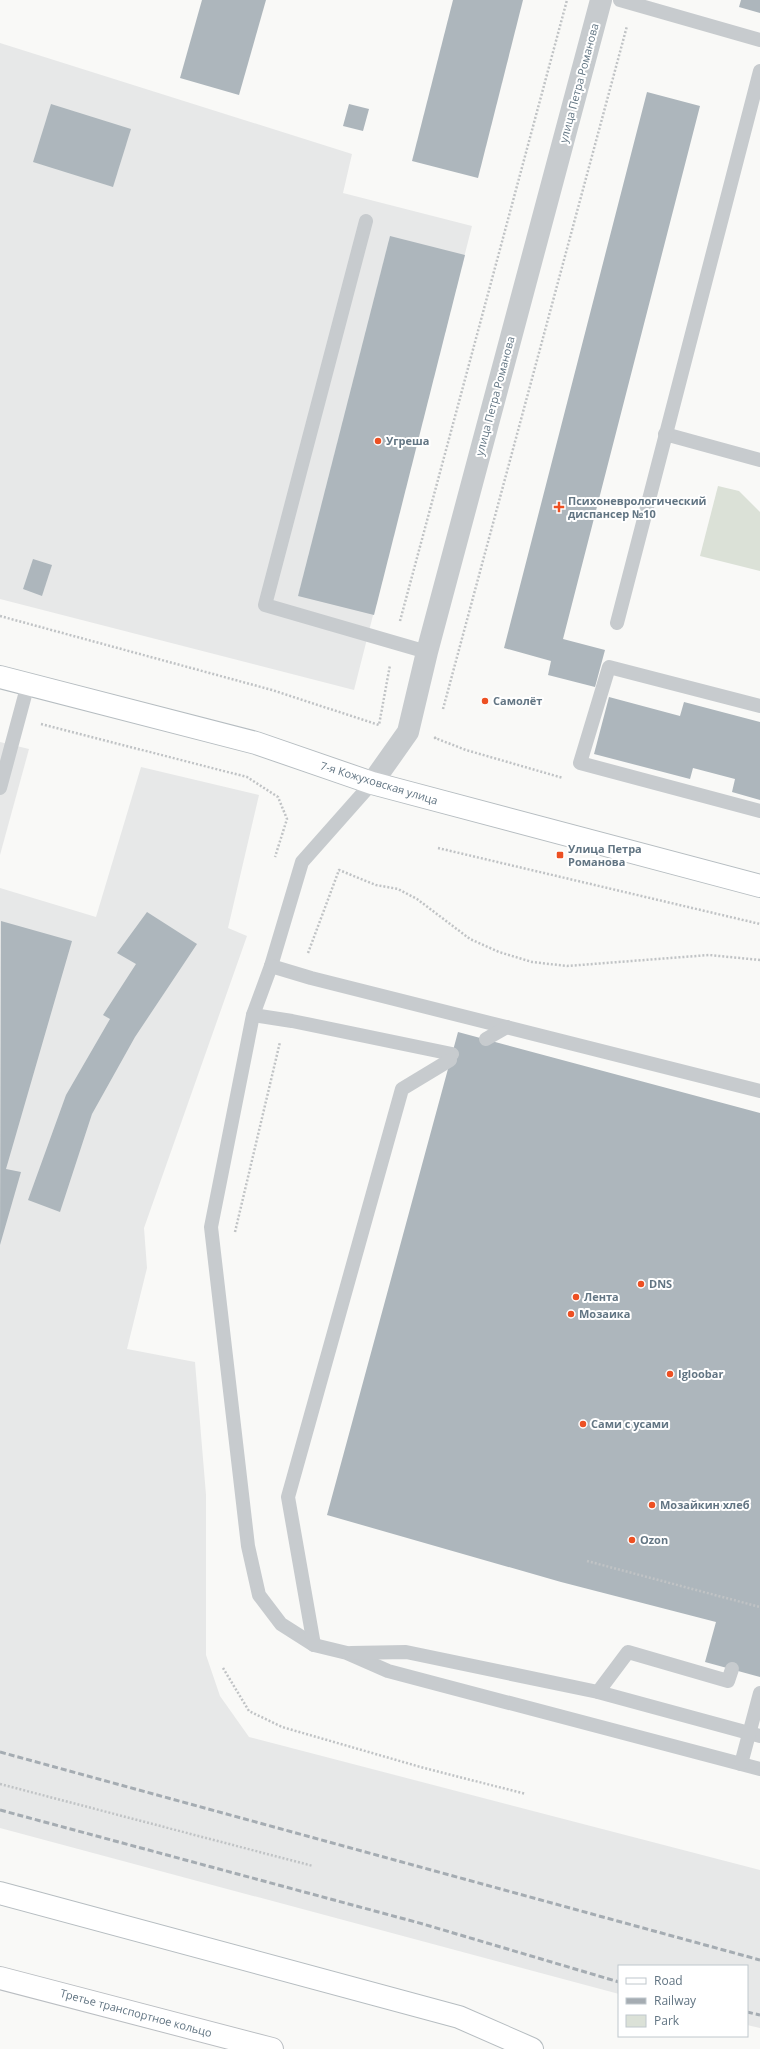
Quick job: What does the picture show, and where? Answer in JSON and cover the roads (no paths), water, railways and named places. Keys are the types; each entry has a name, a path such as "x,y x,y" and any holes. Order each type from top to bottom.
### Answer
{"main road":[{"name":"7-я Кожуховская улица","path":"0,677 256,743 372,783 760,886"},
{"path":"0,1893 459,2017 532,2049"},
{"name":"Третье транспортное кольцо","path":"0,1978 272,2049"}],"street":[{"name":"улица Петра Романова","path":"372,783 408,732 427,652 601,0"}],"lane":[{"path":"626,2 760,40"},
{"path":"617,623 760,71"},
{"path":"366,221 265,605 427,652"},
{"path":"666,434 760,460"},
{"path":"760,706 609,666 580,763 760,811"},
{"path":"0,788 28,684"},
{"path":"372,783 302,862 271,966 253,1015 211,1227 248,1546 259,1595 281,1624 314,1645 347,1653 388,1671 760,1769"},
{"path":"271,966 300,975 760,1091"},
{"path":"253,1015 289,1020 451,1057 402,1089 288,1497 314,1645"},
{"path":"486,1039 507,1027"},
{"path":"347,1653 406,1652 598,1692 754,1735"},
{"path":"598,1692 628,1652 728,1681 732,1669"},
{"path":"740,1764 754,1735 760,1693"}],"railway":[{"path":"0,1752 760,1960"},
{"path":"0,1810 423,1924 618,1982"},
{"path":"748,2012 760,2015"}],"place":[{"name":"Угреша","path":"378,441"},
{"name":"Психоневрологический диспансер №10","path":"559,507"},
{"name":"Самолёт","path":"485,701"},
{"name":"Улица Петра Романова","path":"560,855"},
{"name":"DNS","path":"641,1284"},
{"name":"Лента","path":"576,1297"},
{"name":"Мозаика","path":"571,1314"},
{"name":"Igloobar","path":"670,1374"},
{"name":"Сами с усами","path":"583,1424"},
{"name":"Мозайкин хлеб","path":"652,1505"},
{"name":"Ozon","path":"632,1540"}]}
